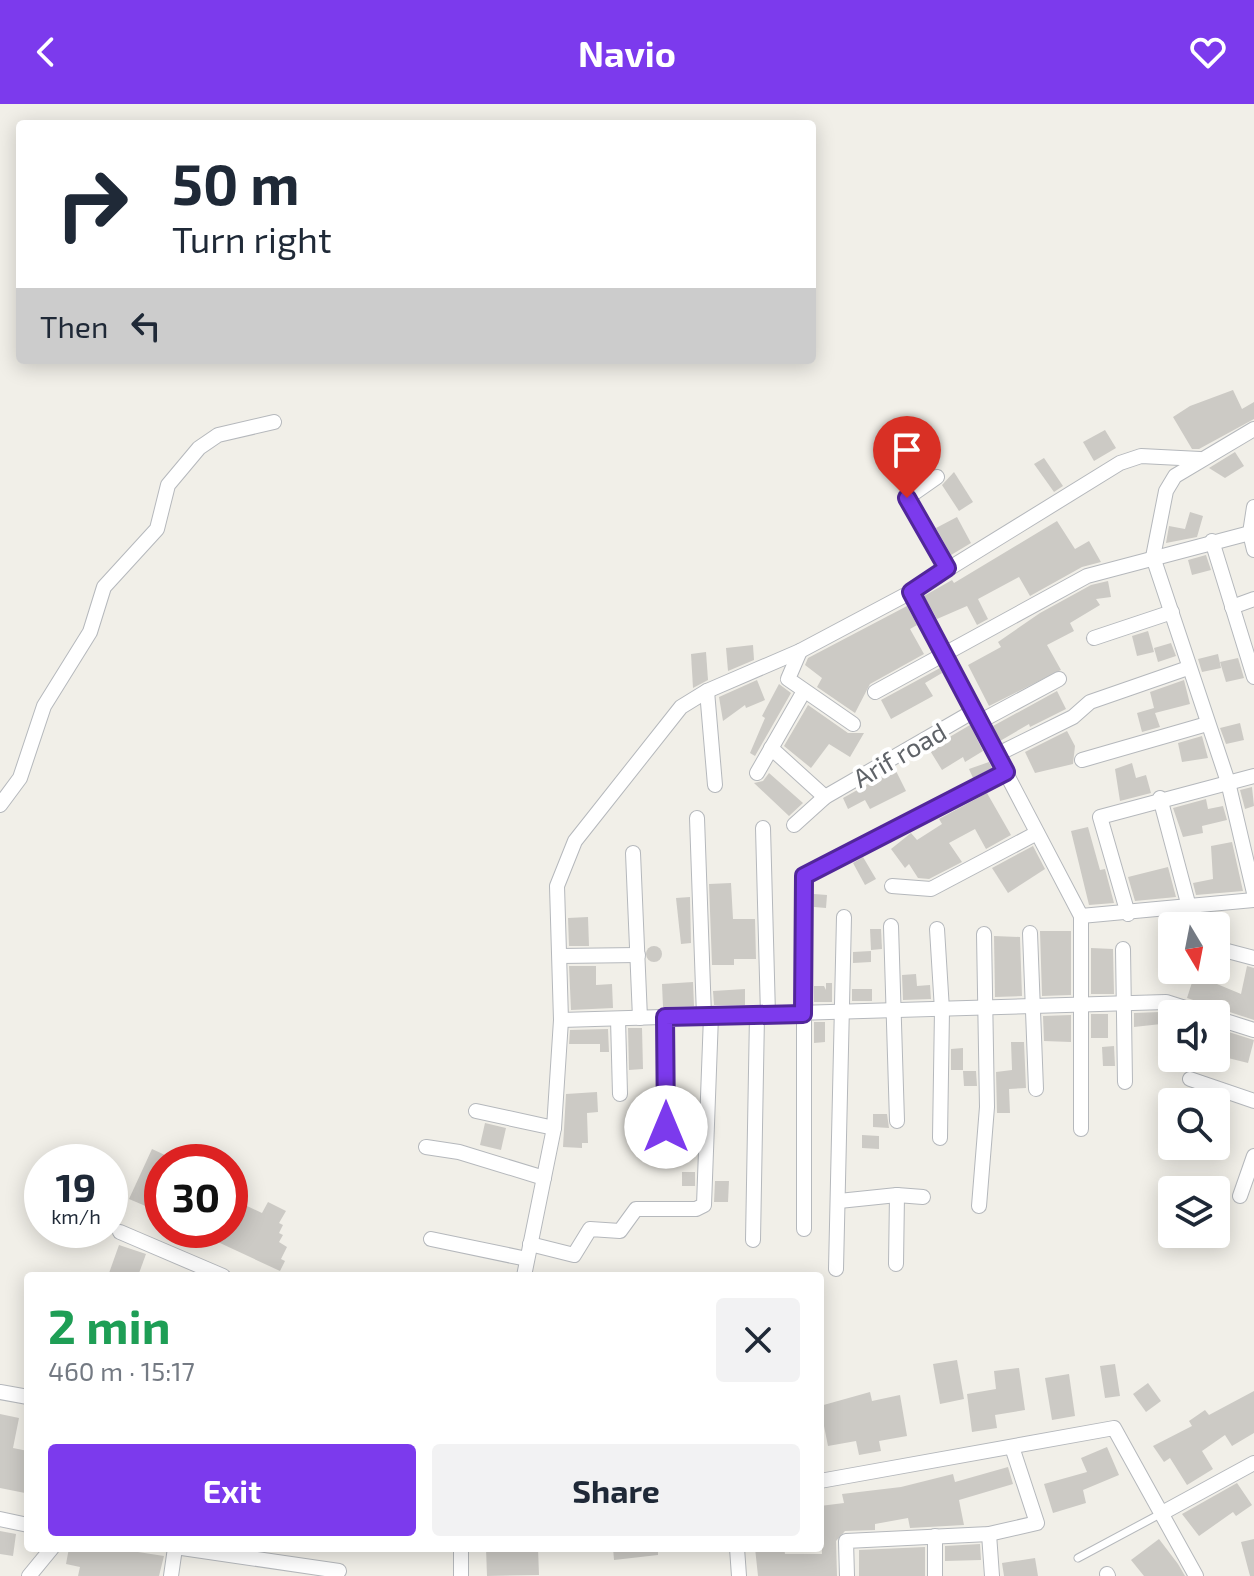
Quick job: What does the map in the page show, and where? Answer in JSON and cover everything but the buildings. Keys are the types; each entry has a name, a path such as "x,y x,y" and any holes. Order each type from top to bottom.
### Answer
{"street":[{"path":"0,805 20,778 44,706 90,632 104,587 157,529 168,485 199,448 218,435 274,422"},
{"path":"1254,429 1175,476 1166,491 1153,557 1249,844 1254,893"},
{"path":"525,1272 554,1128 561,1020 557,886 575,841 681,707 707,691 800,651 911,592 1120,463 1141,456 1200,459"},
{"path":"937,477 907,498 947,568"},
{"path":"1254,507 1250,533 1254,550"},
{"path":"875,692 1087,576 1250,533"},
{"path":"1212,541 1232,607 1251,655 1254,677"},
{"path":"911,592 1006,772 1081,924 1081,1129"},
{"path":"1232,607 1254,599"},
{"path":"1094,638 1172,612"},
{"path":"800,651 788,679 853,724"},
{"path":"996,755 1073,717 1090,702 1188,668"},
{"name":"Arif road","path":"794,825 825,797 976,717 1059,679"},
{"path":"707,691 715,785"},
{"path":"757,773 804,691"},
{"path":"1082,760 1207,724"},
{"path":"771,748 825,797"},
{"path":"804,1229 804,876 1006,772"},
{"path":"1128,914 1100,817 1160,798 1254,776"},
{"path":"1160,798 1189,907"},
{"path":"431,1239 574,1255 590,1229 620,1231 636,1209 696,1209 704,1205 708,1016 697,818"},
{"path":"753,1240 762,1015 763,828"},
{"path":"892,886 931,889 1037,833"},
{"path":"633,853 640,1018"},
{"path":"1081,924 1128,914 1254,900"},
{"path":"836,1269 845,1013 844,917"},
{"path":"891,926 897,1121"},
{"path":"937,929 942,1010 940,1138"},
{"path":"1030,933 1036,1089"},
{"path":"979,1206 987,1107 984,934"},
{"path":"1123,949 1125,1082"},
{"path":"1230,952 1254,958"},
{"path":"560,956 638,955"},
{"path":"561,1020 1158,1002"},
{"path":"665,1017 666,1154"},
{"path":"618,1019 620,1094"},
{"path":"1230,1022 1254,1030"},
{"path":"1190,1079 1254,1101"},
{"path":"476,1111 554,1128"},
{"path":"426,1147 459,1152 544,1178"},
{"path":"1240,1196 1254,1156"},
{"path":"839,1201 897,1195 923,1197"},
{"path":"896,1264 897,1195"},
{"path":"128,1235 214,1272"},
{"path":"0,1392 24,1396"},
{"path":"824,1480 1114,1428 1164,1512 1196,1576"},
{"path":"847,1576 846,1541 989,1534 1037,1523 1012,1447"},
{"path":"1164,1512 1254,1463"},
{"path":"0,1519 24,1524"},
{"path":"989,1534 992,1576"},
{"path":"935,1536 935,1576"},
{"path":"29,1576 49,1552"},
{"path":"171,1576 174,1552"},
{"path":"209,1552 339,1571"},
{"path":"461,1552 461,1576"},
{"path":"737,1552 739,1576"}],"lane":[{"path":"1078,1558 1164,1512"}],"route":[{"path":"666,1127 665,1017 803,1014 804,876 1006,772 911,592 947,568 907,498"}]}
